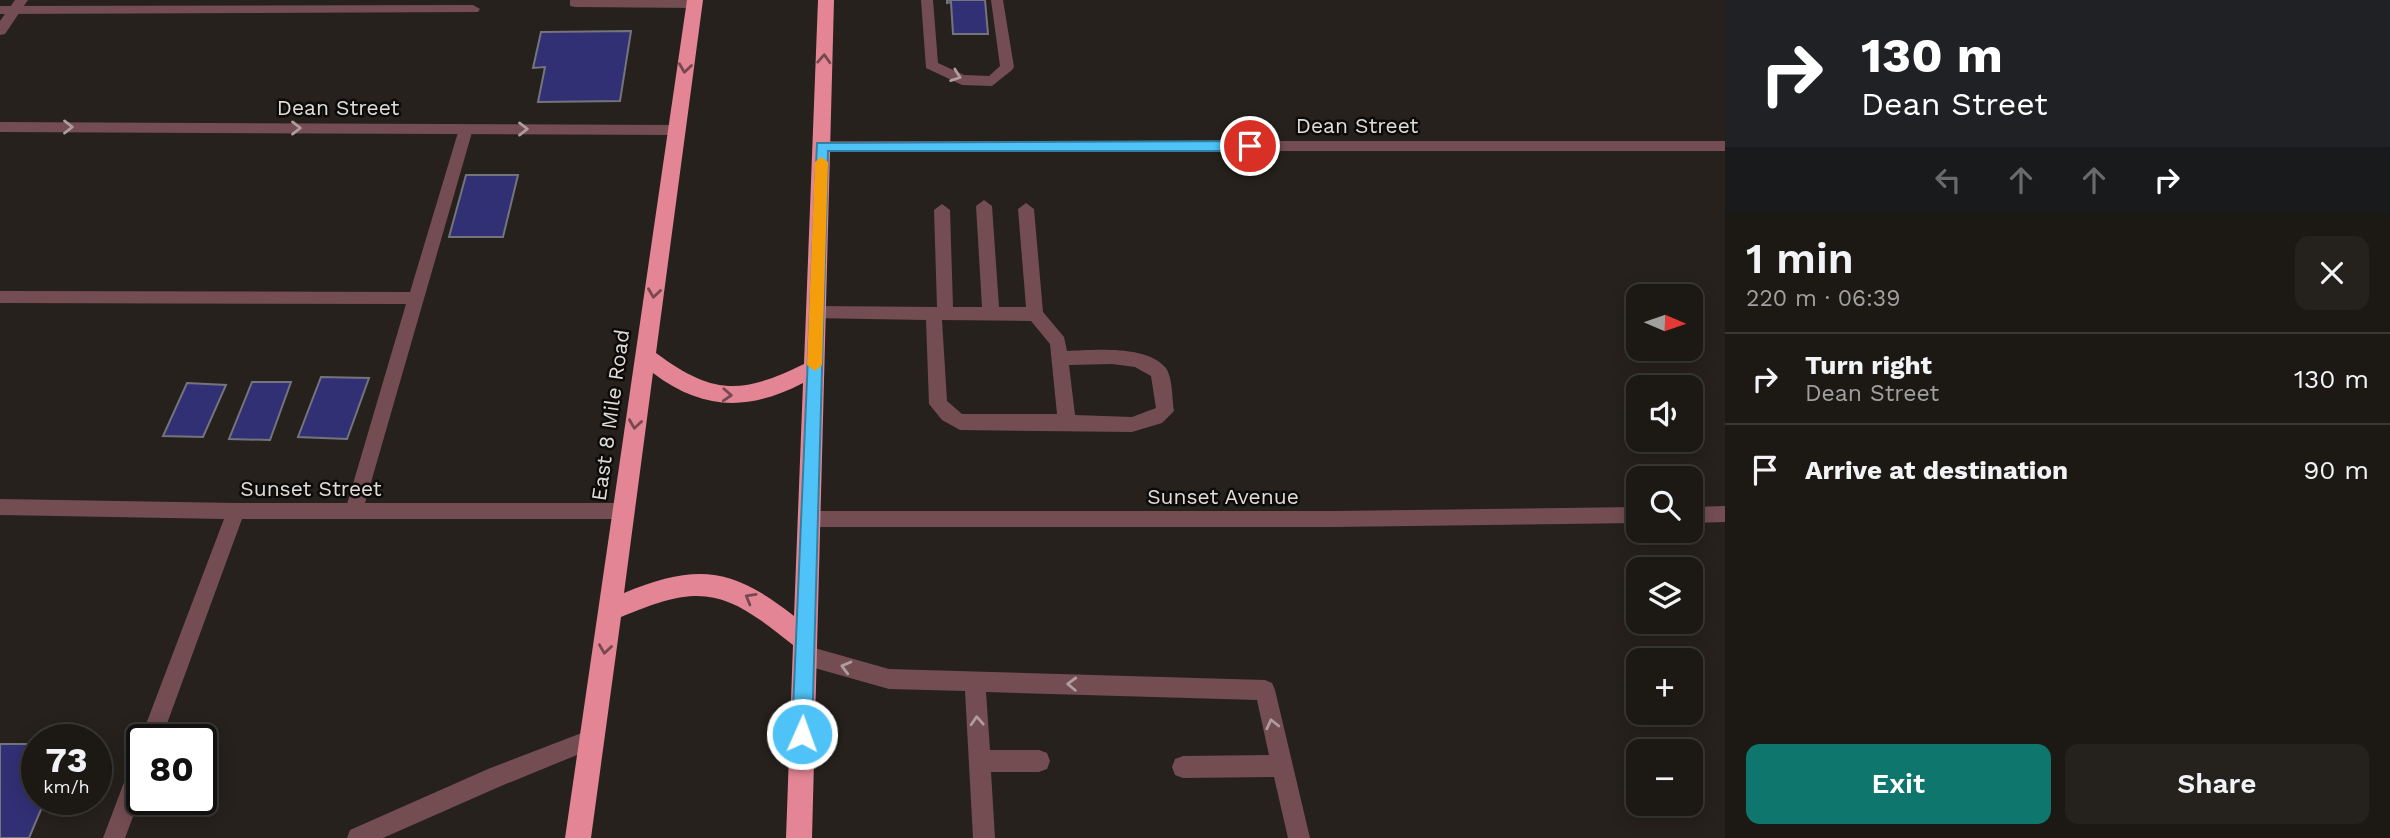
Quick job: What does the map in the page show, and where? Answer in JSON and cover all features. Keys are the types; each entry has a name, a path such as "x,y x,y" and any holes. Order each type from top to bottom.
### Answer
{"highway":[{"path":"799,838 826,0"},
{"name":"East 8 Mile Road","path":"578,838 695,2"},
{"path":"645,356 673,379 715,395 760,393 815,368"},
{"path":"610,610 673,585 693,582 715,584 739,591 764,605 804,647"}],"street":[{"path":"576,0 575,3 695,2"},
{"path":"927,0 931,65 962,80 992,81 1007,67 997,0"},
{"path":"0,31 12,7 473,9"},
{"name":"Dean Street","path":"0,127 676,130"},
{"path":"354,511 466,129"},
{"name":"Dean Street","path":"822,146 1725,146"},
{"path":"984,206 991,314"},
{"path":"1026,209 1035,314 1058,342 1067,422"},
{"path":"942,210 938,404 947,415 960,422 1141,424 1154,421 1165,411 1159,372 1146,361 1134,358 1059,358"},
{"path":"0,298 416,298"},
{"path":"816,313 1035,314"},
{"name":"Sunset Street","path":"0,507 236,511 622,511"},
{"path":"156,724 236,511"},
{"path":"1703,515 1725,514"},
{"name":"Sunset Avenue","path":"809,519 1334,519 1626,515"},
{"path":"804,647 889,679 1265,690 1299,838"},
{"path":"975,681 984,838"},
{"path":"358,838 496,777 592,739"},
{"path":"979,761 1040,761"},
{"path":"1183,767 1282,766"},
{"path":"114,838 126,806"}],"building":[{"path":"947,0 985,0 988,34 953,34 951,2 947,3"},
{"path":"631,31 620,101 538,102 545,67 533,68 541,32"},
{"path":"466,175 518,175 503,237 449,237"},
{"path":"321,377 369,378 347,439 298,437"},
{"path":"252,382 291,382 270,440 229,439"},
{"path":"187,383 226,385 203,437 163,436"},
{"path":"0,744 21,744 21,815 39,815 29,838 0,838"}],"slow traffic":[{"path":"815,365 821,162"}],"route":[{"path":"802,734 822,146 1250,146"}]}
